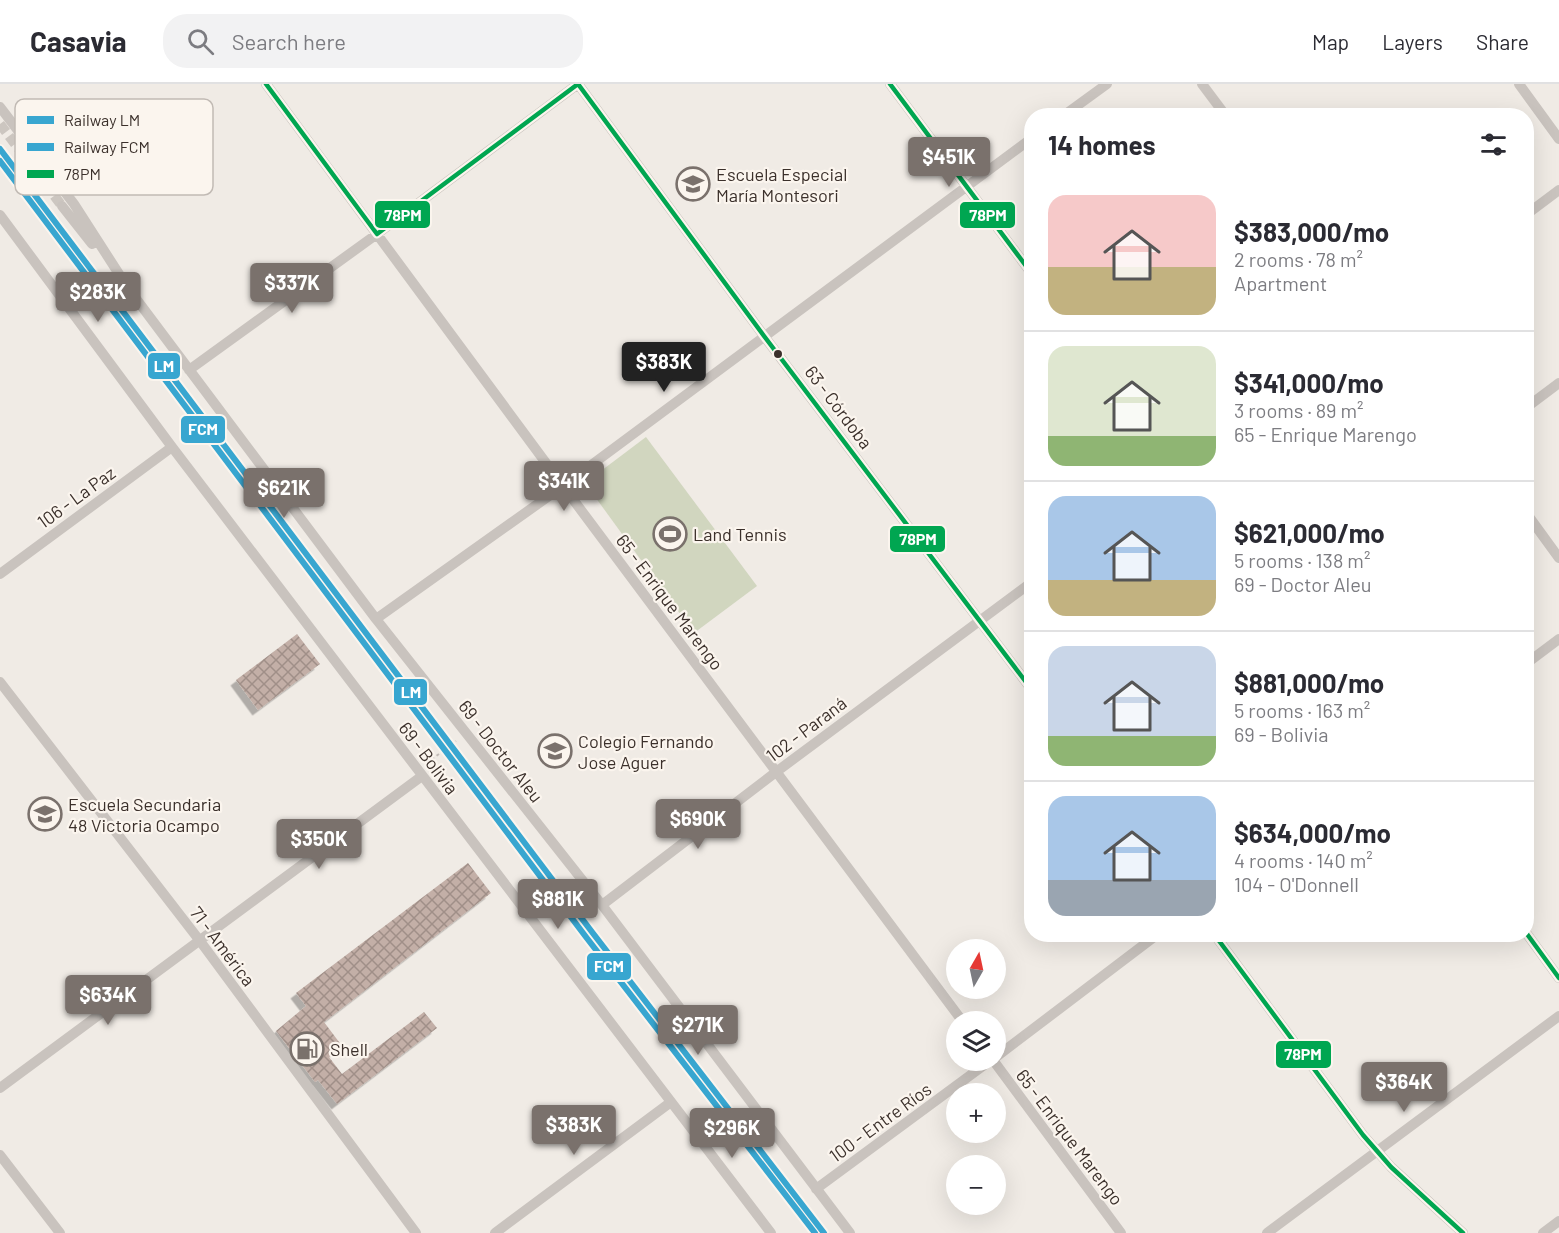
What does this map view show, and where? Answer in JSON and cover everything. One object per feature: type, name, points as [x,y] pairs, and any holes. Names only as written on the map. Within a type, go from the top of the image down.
[{"type":"street","name":"65 - Enrique Marengo","points":[[266,84],[955,1011]]},
{"type":"street","points":[[189,370],[578,84]]},
{"type":"street","name":"63 - Córdoba","points":[[578,84],[764,336],[1024,679]]},
{"type":"street","points":[[890,84],[1024,263]]},
{"type":"street","points":[[1074,108],[1107,84]]},
{"type":"street","points":[[1202,84],[1220,108]]},
{"type":"street","points":[[1519,84],[1559,139]]},
{"type":"street","name":"69 - Doctor Aleu","points":[[0,107],[15,127]]},
{"type":"street","points":[[376,619],[563,486],[1024,144]]},
{"type":"street","points":[[1534,209],[1559,190]]},
{"type":"street","name":"69 - Doctor Aleu","points":[[67,195],[128,288]]},
{"type":"street","name":"69 - Doctor Aleu","points":[[62,206],[128,288],[376,619],[602,905],[850,1233]]},
{"type":"street","name":"69 - Bolivia","points":[[0,215],[172,447],[771,1233]]},
{"type":"street","points":[[1534,402],[1559,383]]},
{"type":"street","name":"106 - La Paz","points":[[0,574],[172,447]]},
{"type":"street","points":[[1534,524],[1559,558]]},
{"type":"street","name":"102 - Paraná","points":[[602,905],[1024,588]]},
{"type":"street","points":[[1534,658],[1559,639]]},
{"type":"street","name":"71 - América","points":[[0,682],[200,941],[416,1233]]},
{"type":"street","points":[[0,1088],[200,941],[419,773]]},
{"type":"street","points":[[1006,1049],[1147,942]]},
{"type":"street","points":[[1220,942],[1363,1135],[1391,1167],[1463,1233]]},
{"type":"street","points":[[1533,942],[1559,978]]},
{"type":"street","points":[[1267,1233],[1559,1016]]},
{"type":"street","name":"100 - Entre Ríos","points":[[816,1189],[977,1071]]},
{"type":"street","name":"65 - Enrique Marengo","points":[[1000,1071],[1121,1233]]},
{"type":"street","points":[[495,1233],[671,1101]]},
{"type":"street","points":[[0,1155],[60,1233]]},
{"type":"street","points":[[1543,1233],[1559,1221]]},
{"type":"path","points":[[419,773],[466,734]]},
{"type":"green space","name":"Land Tennis","points":[[646,437],[757,586],[694,633],[585,483]]},
{"type":"building","points":[[297,634],[320,664],[258,710],[236,680]]},
{"type":"building","points":[[468,863],[491,893],[324,1022],[342,1046],[329,1057],[342,1074],[424,1012],[437,1028],[337,1104],[318,1080],[315,1082],[276,1031],[306,1006],[296,993]]},
{"type":"tunnel","points":[[0,124],[15,144]]},
{"type":"tunnel","points":[[54,195],[62,206]]},
{"type":"rail line","name":"LM","points":[[0,149],[15,169]]},
{"type":"rail line","name":"FCM","points":[[0,161],[15,181]]},
{"type":"rail line","name":"FCM","points":[[26,195],[586,937],[815,1233]]},
{"type":"rail line","name":"LM","points":[[35,195],[592,932],[824,1233]]},
{"type":"transit line","name":"78PM","points":[[266,84],[377,234],[578,84]]},
{"type":"transit line","name":"78PM","points":[[578,84],[764,336],[1024,679]]},
{"type":"transit line","name":"78PM","points":[[890,84],[1024,263]]},
{"type":"transit line","name":"78PM","points":[[1220,942],[1363,1135],[1391,1167],[1463,1233]]},
{"type":"transit line","name":"78PM","points":[[1533,942],[1559,978]]},
{"type":"place","name":"Escuela Especial María Montesori","points":[[693,184]]},
{"type":"place","name":"Land Tennis","points":[[670,534]]},
{"type":"place","name":"Colegio Fernando Jose Aguer","points":[[555,751]]},
{"type":"place","name":"Escuela Secundaria 48 Victoria Ocampo","points":[[45,814]]},
{"type":"place","name":"Shell","points":[[307,1049]]}]
